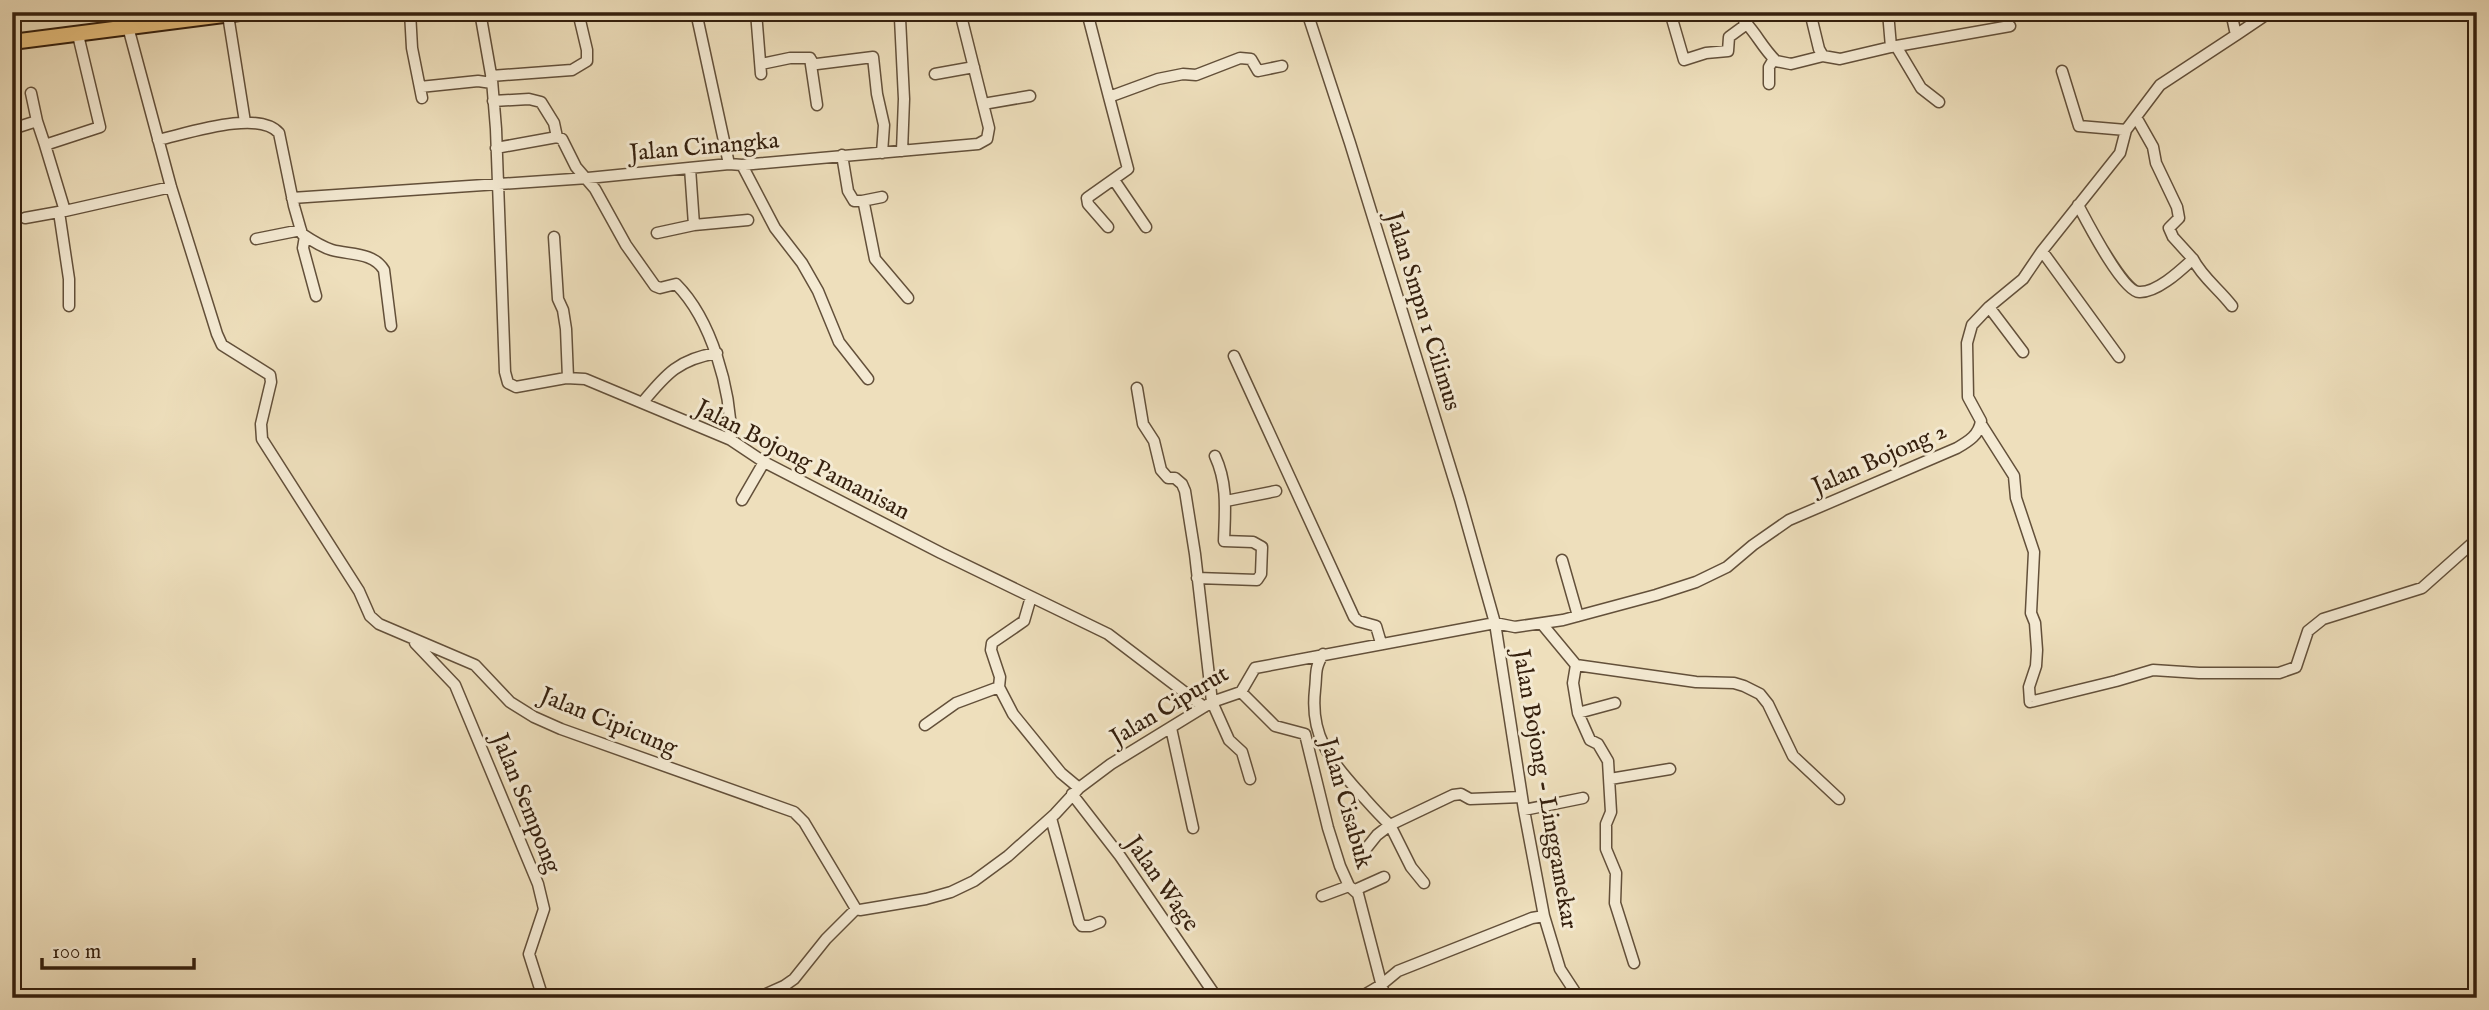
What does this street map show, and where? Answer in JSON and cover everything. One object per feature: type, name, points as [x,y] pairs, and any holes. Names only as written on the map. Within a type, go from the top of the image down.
[{"type":"highway","points":[[12,42],[247,12]]},
{"type":"street","points":[[25,218],[171,187],[124,12]]},
{"type":"street","points":[[410,12],[412,48],[422,98]]},
{"type":"street","name":"Jalan Bojong Pamanisan","points":[[480,12],[493,101],[506,379],[513,386],[568,378],[585,379],[731,440],[764,462],[1108,634],[1208,704]]},
{"type":"street","points":[[420,86],[572,70],[587,61],[579,12]]},
{"type":"street","points":[[696,12],[729,164]]},
{"type":"street","points":[[756,12],[761,69],[790,58],[810,58]]},
{"type":"street","name":"Jalan Cinangka","points":[[292,198],[588,178],[984,142],[989,136],[989,128],[961,12]]},
{"type":"street","points":[[1087,12],[1128,167],[1127,172],[1087,198],[1088,204],[1108,227]]},
{"type":"street","name":"Jalan Smpn 1 Cilimus","points":[[1307,12],[1452,473],[1495,623]]},
{"type":"street","points":[[1670,12],[1683,60],[1706,53],[1728,51],[1729,37],[1746,17],[1761,47],[1776,61],[1791,64],[1823,56],[1840,59],[1893,46],[2010,26]]},
{"type":"street","points":[[1810,12],[1823,56]]},
{"type":"street","points":[[1888,12],[1893,46],[1922,88],[1939,102]]},
{"type":"street","points":[[2231,12],[2236,35]]},
{"type":"street","name":"Jalan Bojong 2","points":[[1495,623],[1515,627],[1542,624],[1696,582],[1727,567],[1753,545],[1794,519],[1972,439],[1981,424],[1981,417],[1968,397],[1967,344],[1972,325],[1989,307],[2017,286],[2120,153],[2126,130],[2160,85],[2270,12]]},
{"type":"street","points":[[228,15],[245,122]]},
{"type":"street","points":[[900,18],[904,99],[902,151]]},
{"type":"street","points":[[45,145],[100,127],[78,35]]},
{"type":"street","points":[[810,58],[817,64],[873,57],[884,125],[882,153]]},
{"type":"street","points":[[810,58],[817,106]]},
{"type":"street","points":[[1109,97],[1158,79],[1200,74],[1240,58],[1251,59],[1258,71],[1282,66]]},
{"type":"street","points":[[1769,84],[1769,67],[1776,61]]},
{"type":"street","points":[[935,75],[974,67]]},
{"type":"street","points":[[2062,71],[2079,126],[2126,130]]},
{"type":"street","points":[[31,93],[62,211],[69,306]]},
{"type":"street","points":[[983,104],[1030,96]]},
{"type":"street","points":[[493,101],[529,99],[541,103],[554,123],[557,137]]},
{"type":"street","points":[[2136,117],[2153,147],[2155,163],[2177,207],[2179,218],[2169,228],[2173,237],[2193,259],[2200,273],[2217,287],[2232,306]]},
{"type":"street","points":[[12,129],[37,121]]},
{"type":"street","points":[[158,140],[245,122],[274,128],[279,133],[316,296]]},
{"type":"street","points":[[496,148],[557,137],[562,139],[576,167],[588,178],[626,245],[654,286],[660,288],[676,284],[686,296],[717,353],[731,440]]},
{"type":"street","points":[[842,155],[849,195],[854,201],[882,197]]},
{"type":"street","points":[[742,165],[775,228],[802,262],[818,291],[839,342],[868,379]]},
{"type":"street","points":[[690,168],[694,225]]},
{"type":"street","points":[[1114,180],[1146,228]]},
{"type":"street","name":"Jalan Cipicung","points":[[171,187],[222,345],[270,375],[271,382],[260,434],[274,461],[359,592],[370,616],[417,645],[475,665],[510,702],[543,721],[794,813],[803,822],[856,909]]},
{"type":"street","points":[[862,201],[875,259],[908,298]]},
{"type":"street","points":[[2078,205],[2131,290],[2139,293],[2172,278],[2193,259]]},
{"type":"street","points":[[657,233],[694,225],[748,220]]},
{"type":"street","points":[[256,239],[303,233],[327,248],[373,258],[384,270],[391,326]]},
{"type":"street","points":[[554,237],[558,299],[566,329],[568,378]]},
{"type":"street","points":[[2042,251],[2119,357]]},
{"type":"street","points":[[1989,307],[2023,352]]},
{"type":"street","points":[[643,402],[668,372],[700,355],[717,353]]},
{"type":"street","points":[[1234,356],[1354,617],[1358,621],[1376,626],[1381,643]]},
{"type":"street","points":[[1138,388],[1143,424],[1154,441],[1161,470],[1168,478],[1175,478],[1182,484],[1185,491],[1195,554],[1208,704],[1228,740],[1241,752],[1250,779]]},
{"type":"street","points":[[1981,424],[2014,476],[2016,498],[2034,552],[2031,613],[2035,623],[2037,649],[2036,666],[2029,687],[2030,702],[2153,670],[2279,673],[2296,667],[2308,631],[2323,619],[2422,588],[2477,539]]},
{"type":"street","points":[[1196,578],[1256,580],[1261,574],[1262,547],[1253,542],[1224,541],[1226,501],[1223,474],[1215,456]]},
{"type":"street","points":[[742,500],[764,462]]},
{"type":"street","points":[[1226,501],[1276,491]]},
{"type":"street","points":[[1562,560],[1578,616]]},
{"type":"street","name":"Jalan Wage","points":[[1031,597],[1024,621],[992,643],[991,650],[1000,677],[999,687],[1013,714],[1075,791],[1217,998]]},
{"type":"street","name":"Jalan Cipurut","points":[[856,909],[883,907],[951,892],[974,881],[1008,856],[1051,818],[1075,791],[1111,764],[1208,704],[1241,692],[1255,668],[1495,623]]},
{"type":"street","name":"Jalan Bojong - Linggamekar","points":[[1495,623],[1524,810],[1544,916],[1560,969],[1580,998]]},
{"type":"street","points":[[1542,624],[1576,666],[1696,681],[1734,682],[1760,694],[1768,704],[1793,756],[1839,799]]},
{"type":"street","name":"Jalan Sempong","points":[[417,645],[455,685],[538,884],[544,909],[528,954],[542,998]]},
{"type":"street","points":[[1323,654],[1316,667],[1313,705],[1321,738],[1334,764],[1390,825],[1411,867],[1424,883]]},
{"type":"street","points":[[1576,666],[1573,683],[1578,713],[1590,740],[1598,744],[1606,756],[1611,812],[1605,824],[1606,849],[1616,873],[1615,903],[1634,963]]},
{"type":"street","points":[[925,725],[956,703],[999,687]]},
{"type":"street","name":"Jalan Cisabuk","points":[[1241,692],[1275,726],[1305,734],[1328,828],[1352,888],[1385,998]]},
{"type":"street","points":[[1578,713],[1615,703]]},
{"type":"street","points":[[1171,728],[1193,828]]},
{"type":"street","points":[[1610,779],[1670,769]]},
{"type":"street","points":[[1361,855],[1374,838],[1390,825],[1452,795],[1461,794],[1470,799],[1522,797]]},
{"type":"street","points":[[1524,810],[1583,798]]},
{"type":"street","points":[[1051,818],[1079,922],[1082,926],[1100,922]]},
{"type":"street","points":[[1322,896],[1384,877]]},
{"type":"street","points":[[757,998],[794,979],[826,939],[856,909]]},
{"type":"street","points":[[1359,998],[1398,971],[1532,918],[1544,916]]}]
